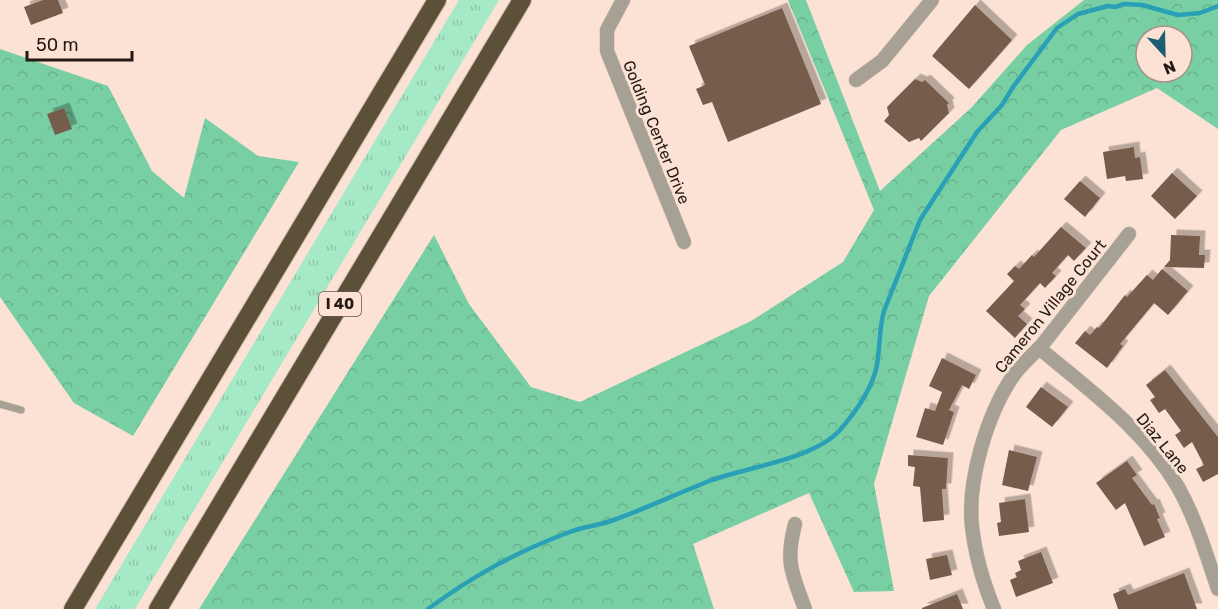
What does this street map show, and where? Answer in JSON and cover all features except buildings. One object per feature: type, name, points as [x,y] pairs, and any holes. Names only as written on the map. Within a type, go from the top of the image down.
[{"type":"highway","points":[[73,609],[437,0]]},
{"type":"highway","name":"I 40","points":[[158,609],[522,0]]},
{"type":"street","name":"Golding Center Drive","points":[[623,0],[607,30],[607,51],[684,242]]},
{"type":"street","points":[[856,80],[882,61],[932,0]]},
{"type":"street","name":"Cameron Village Court","points":[[994,609],[978,563],[972,524],[974,482],[984,437],[999,400],[1012,377],[1039,348],[1129,234]]},
{"type":"street","name":"Diaz Lane","points":[[1039,348],[1118,414],[1148,447],[1177,485],[1194,519],[1218,589]]},
{"type":"street","points":[[795,524],[789,547],[790,566],[805,609]]},
{"type":"lane","points":[[0,404],[21,410]]},
{"type":"green space","points":[[459,0],[499,0],[135,609],[95,609]]},
{"type":"green space","points":[[788,0],[806,0],[880,191],[971,108],[1027,45],[1084,0],[1218,0],[1218,129],[1157,88],[1061,130],[929,296],[874,484],[894,591],[854,592],[809,493],[693,544],[714,609],[199,609],[434,235],[469,304],[531,387],[580,402],[751,321],[843,262],[874,210]]},
{"type":"green space","points":[[0,49],[108,86],[152,171],[184,198],[205,118],[258,156],[299,162],[133,436],[74,403],[0,297]]},
{"type":"waterway","points":[[428,609],[494,566],[548,541],[572,531],[624,516],[712,480],[797,455],[828,441],[851,417],[862,401],[875,374],[884,311],[920,220],[977,132],[1002,105],[1057,28],[1078,14],[1108,6],[1142,5],[1178,15],[1200,13],[1218,6]]}]
